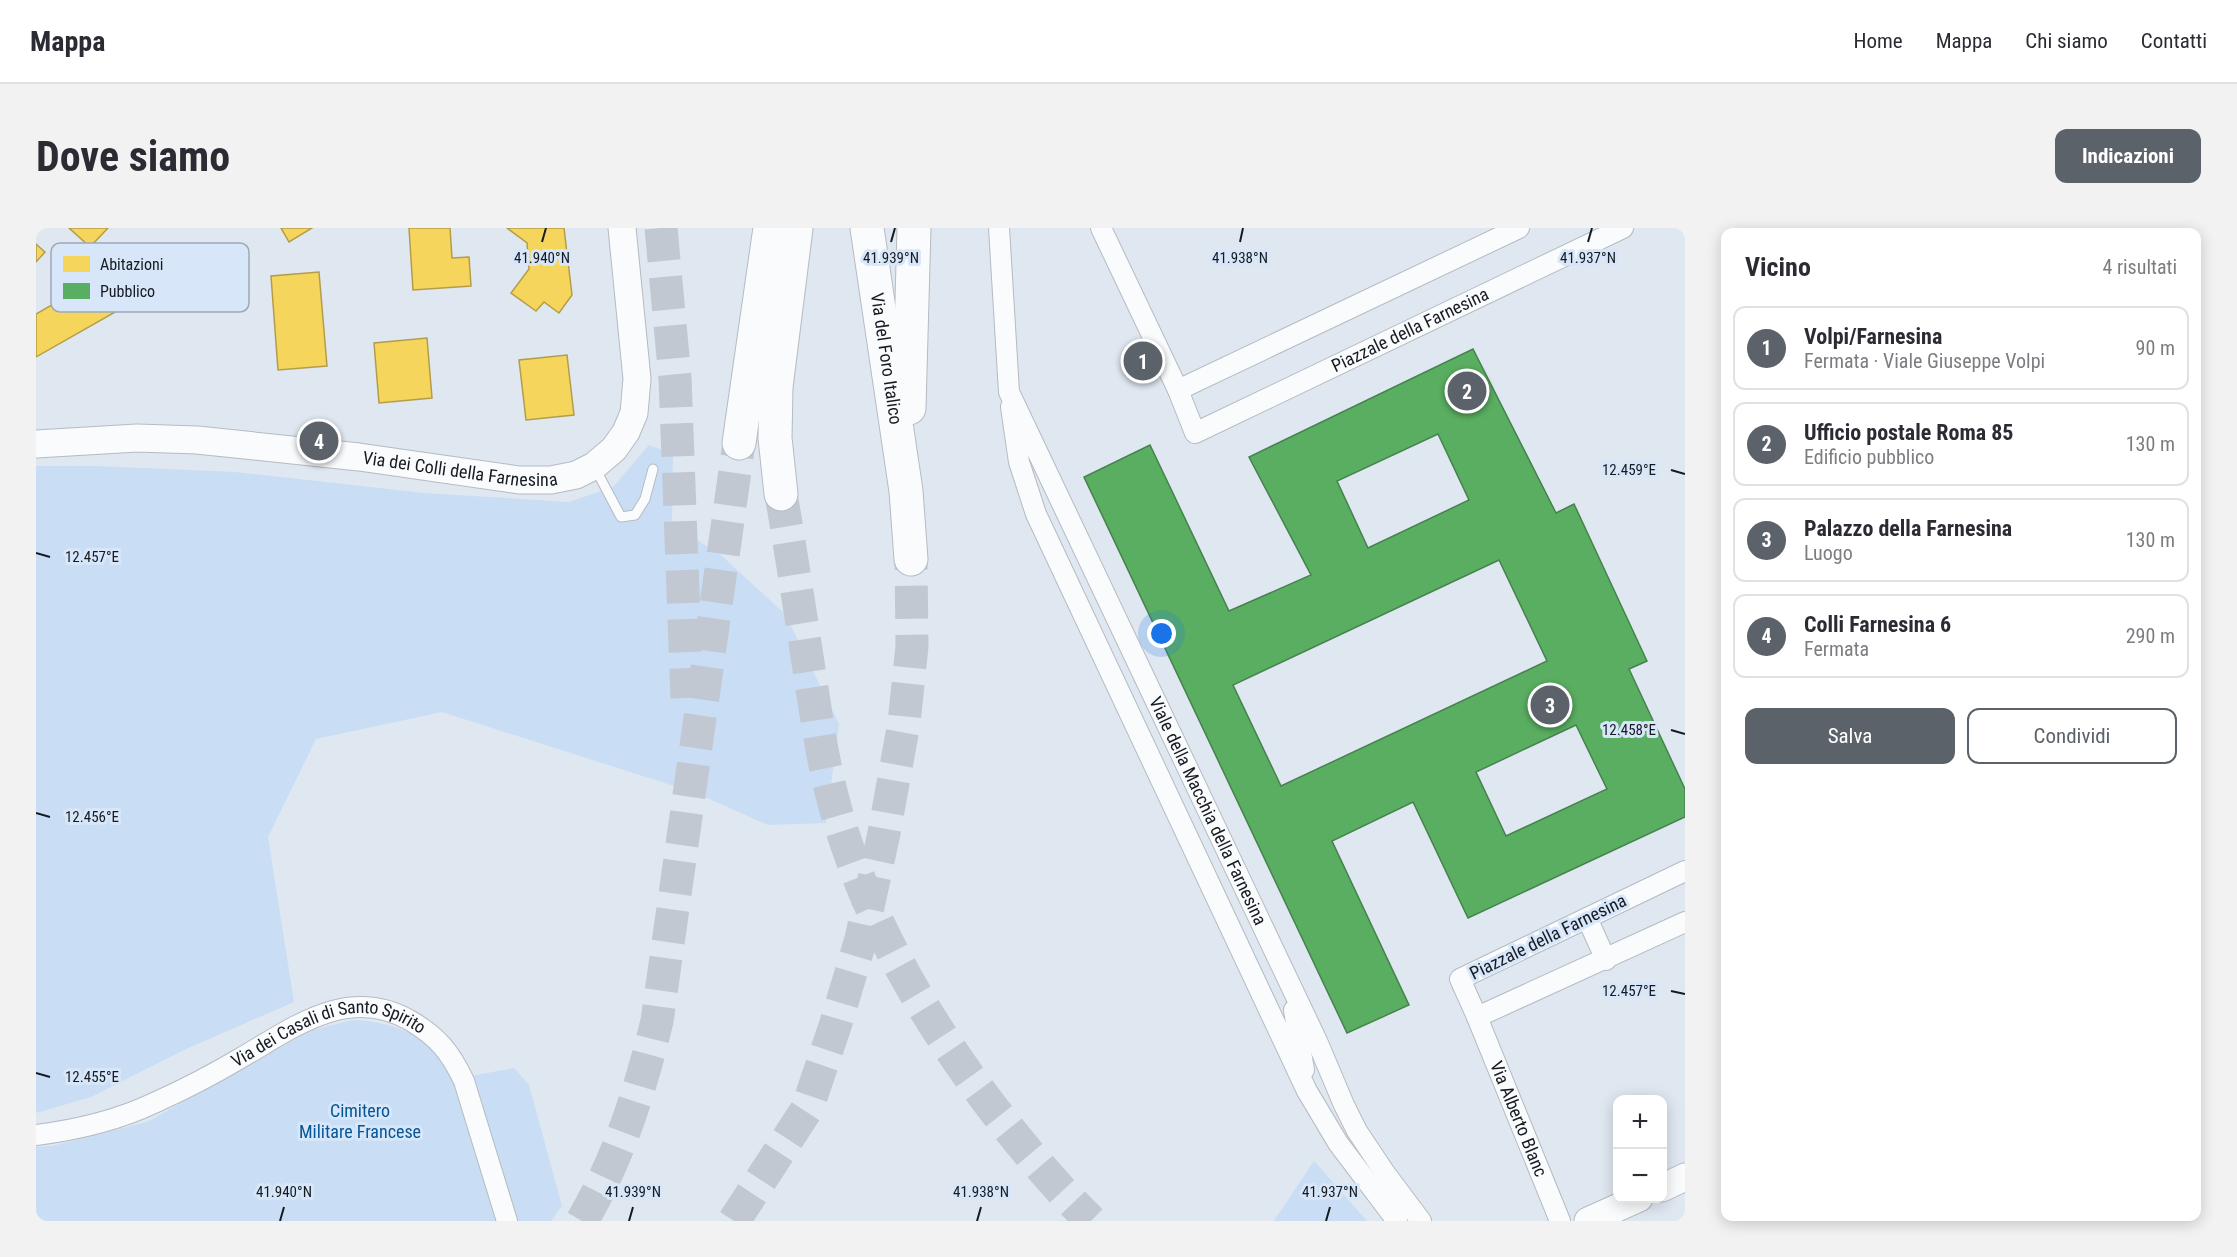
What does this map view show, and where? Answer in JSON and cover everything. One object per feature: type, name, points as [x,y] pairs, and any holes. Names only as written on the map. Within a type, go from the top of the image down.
[{"type":"highway","points":[[739,443],[770,228]]},
{"type":"highway","points":[[781,494],[775,438],[776,387],[796,228]]},
{"type":"highway","name":"Via del Foro Italico","points":[[867,228],[906,490]]},
{"type":"highway","points":[[911,559],[906,490],[914,228]]},
{"type":"street","name":"Via dei Colli della Farnesina","points":[[36,444],[137,438],[208,441],[541,481],[570,477],[594,466],[614,448],[626,432],[634,413],[637,379],[622,228]]},
{"type":"street","name":"Viale della Macchia della Farnesina","points":[[999,228],[1009,392],[1016,451],[1036,514],[1307,1091],[1338,1143],[1397,1221]]},
{"type":"street","points":[[1101,228],[1178,390],[1519,228]]},
{"type":"street","name":"Piazzale della Farnesina","points":[[1178,390],[1195,433],[1623,228]]},
{"type":"street","name":"Viale della Macchia della Farnesina","points":[[1009,392],[1357,1131],[1421,1221]]},
{"type":"street","name":"Piazzale della Farnesina","points":[[1477,1017],[1460,979],[1685,871]]},
{"type":"street","points":[[1587,918],[1606,960]]},
{"type":"street","points":[[1477,1017],[1685,922]]},
{"type":"street","points":[[1291,989],[1307,1091]]},
{"type":"street","name":"Via dei Casali di Santo Spirito","points":[[36,1135],[130,1114],[320,1015],[343,1008],[362,1007],[381,1010],[407,1019],[423,1028],[438,1040],[455,1061],[464,1081],[507,1221]]},
{"type":"street","name":"Via Alberto Blanc","points":[[1477,1017],[1560,1221]]},
{"type":"street","points":[[1667,1186],[1685,1177]]},
{"type":"street","points":[[1588,1221],[1628,1203]]},
{"type":"lane","points":[[594,466],[621,517],[635,515],[645,499],[653,469]]},
{"type":"green space","points":[[649,445],[673,454],[672,524],[722,556],[785,614],[839,724],[826,823],[768,825],[696,793],[442,712],[316,739],[268,837],[294,1002],[184,1050],[91,1097],[36,1113],[36,466],[97,466],[235,472],[424,493],[569,502],[613,487]]},
{"type":"green space","name":"Cimitero Militare Francese","points":[[353,1020],[376,1022],[417,1037],[436,1051],[455,1079],[514,1068],[529,1085],[562,1206],[551,1221],[36,1221],[36,1147],[52,1146],[147,1122],[312,1030]]},
{"type":"green space","points":[[1314,1161],[1367,1221],[1274,1221]]},
{"type":"building: Abitazioni","points":[[69,228],[108,228],[94,243],[86,243]]},
{"type":"building: Abitazioni","points":[[281,228],[312,228],[289,242]]},
{"type":"building: Abitazioni","points":[[409,228],[450,228],[452,258],[469,257],[471,286],[413,290]]},
{"type":"building: Abitazioni","points":[[507,228],[564,228],[572,295],[559,313],[544,302],[536,311],[511,293],[529,269],[527,243]]},
{"type":"building: Abitazioni","points":[[36,244],[45,252],[36,262]]},
{"type":"building: Abitazioni","points":[[319,272],[327,366],[278,370],[271,276]]},
{"type":"building: Abitazioni","points":[[51,305],[51,312],[115,312],[36,357],[36,314]]},
{"type":"building: Abitazioni","points":[[427,338],[432,398],[379,403],[374,343]]},
{"type":"building: Abitazioni","points":[[567,355],[574,415],[526,420],[519,360]]},
{"type":"building: Pubblico","points":[[1473,349],[1556,513],[1574,504],[1647,661],[1629,669],[1685,789],[1685,817],[1468,918],[1413,802],[1332,841],[1409,1005],[1347,1033],[1084,477],[1150,445],[1229,611],[1311,575],[1249,457]],"holes":[[[1438,434],[1469,500],[1368,548],[1337,481]],[[1499,560],[1547,661],[1281,786],[1233,685]],[[1576,725],[1607,789],[1506,836],[1476,772]]]},
{"type":"tunnel","points":[[661,228],[675,378],[687,698]]},
{"type":"tunnel","points":[[582,1221],[618,1148],[643,1073],[657,1021],[739,443]]},
{"type":"tunnel","points":[[781,494],[826,770],[847,846],[863,887],[901,967],[946,1043],[1020,1143],[1091,1221]]},
{"type":"tunnel","points":[[734,1221],[807,1109],[861,939],[884,833],[904,723],[912,646],[911,559]]},
{"type":"place","name":"Volpi/Farnesina","points":[[1143,361]]},
{"type":"place","name":"Ufficio postale Roma 85","points":[[1467,391]]},
{"type":"place","name":"Colli Farnesina 6","points":[[319,441]]},
{"type":"place","name":"Palazzo della Farnesina","points":[[1550,705]]}]
